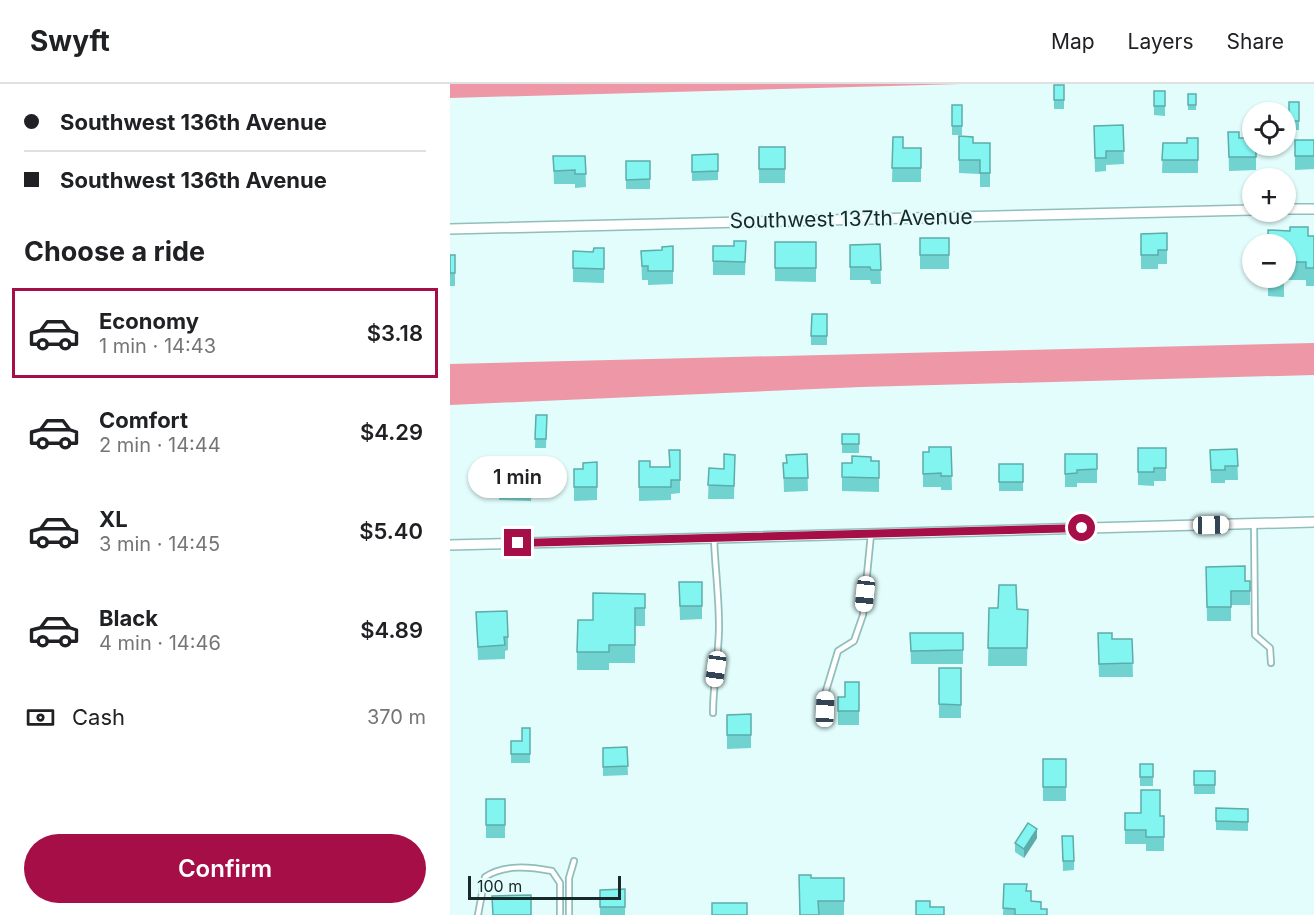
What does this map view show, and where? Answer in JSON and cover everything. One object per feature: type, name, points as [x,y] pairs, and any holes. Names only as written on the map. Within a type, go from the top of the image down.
[{"type":"street","points":[[1296,209],[1314,209]]},
{"type":"street","name":"Southwest 137th Avenue","points":[[450,229],[1242,210]]},
{"type":"street","points":[[450,545],[1314,522]]},
{"type":"lane","points":[[1254,524],[1255,635],[1270,648],[1271,663]]},
{"type":"lane","points":[[825,709],[825,694],[838,651],[854,641],[863,615],[871,534]]},
{"type":"lane","points":[[713,713],[713,687],[719,651],[714,538]]},
{"type":"lane","points":[[569,915],[568,889],[574,861]]},
{"type":"lane","points":[[478,915],[485,877],[496,870],[534,868],[552,872],[560,883],[560,915]]},
{"type":"shaded area","points":[[450,84],[961,84],[450,98]]},
{"type":"shaded area","points":[[1314,343],[1314,375],[861,387],[450,405],[450,364]]},
{"type":"building","points":[[1054,85],[1064,85],[1064,100],[1054,100]]},
{"type":"building","points":[[1154,91],[1165,91],[1165,106],[1154,106]]},
{"type":"building","points":[[1188,94],[1196,94],[1196,105],[1188,105]]},
{"type":"building","points":[[1296,102],[1299,102],[1299,121],[1296,121]]},
{"type":"building","points":[[952,105],[962,105],[962,126],[952,126]]},
{"type":"building","points":[[1123,125],[1124,151],[1106,151],[1106,158],[1095,158],[1094,126]]},
{"type":"building","points":[[1228,132],[1239,132],[1239,138],[1242,138],[1242,156],[1256,156],[1256,157],[1229,157]]},
{"type":"building","points":[[959,136],[973,137],[973,143],[990,143],[990,173],[980,173],[980,160],[959,160]]},
{"type":"building","points":[[893,137],[903,137],[903,148],[921,148],[921,168],[892,168]]},
{"type":"building","points":[[1187,138],[1198,138],[1198,160],[1162,160],[1163,143],[1187,143]]},
{"type":"building","points":[[1296,140],[1314,140],[1314,156],[1296,156]]},
{"type":"building","points":[[759,147],[785,147],[785,169],[759,169]]},
{"type":"building","points":[[718,154],[718,171],[692,172],[692,155]]},
{"type":"building","points":[[553,156],[585,156],[586,174],[575,174],[575,170],[554,171]]},
{"type":"building","points":[[626,161],[650,161],[650,179],[626,180]]},
{"type":"building","points":[[1290,227],[1308,227],[1308,236],[1314,236],[1314,268],[1306,268],[1306,262],[1296,262],[1296,234],[1268,234],[1268,230],[1290,231]]},
{"type":"building","points":[[1167,233],[1167,250],[1158,250],[1158,255],[1141,255],[1141,234]]},
{"type":"building","points":[[920,238],[949,238],[949,255],[920,255]]},
{"type":"building","points":[[734,241],[746,241],[745,262],[713,261],[713,246],[734,246]]},
{"type":"building","points":[[775,242],[816,242],[816,268],[775,268]]},
{"type":"building","points":[[880,244],[881,270],[871,270],[870,267],[850,267],[850,245]]},
{"type":"building","points":[[673,246],[673,271],[648,271],[648,266],[642,266],[641,251],[662,250],[662,247]]},
{"type":"building","points":[[594,248],[604,248],[604,269],[573,268],[573,251],[593,252]]},
{"type":"building","points":[[450,255],[455,255],[455,273],[450,273]]},
{"type":"building","points":[[812,314],[827,314],[827,336],[811,336]]},
{"type":"building","points":[[536,415],[547,415],[546,439],[535,439]]},
{"type":"building","points":[[842,434],[859,434],[859,444],[842,444]]},
{"type":"building","points":[[929,447],[951,447],[952,476],[941,476],[941,473],[923,474],[923,452],[929,452]]},
{"type":"building","points":[[1138,448],[1166,448],[1166,468],[1154,468],[1154,472],[1138,472]]},
{"type":"building","points":[[1237,449],[1238,466],[1225,466],[1225,470],[1211,470],[1210,450]]},
{"type":"building","points":[[669,450],[680,450],[680,480],[671,480],[671,487],[639,487],[639,461],[650,461],[650,467],[670,467]]},
{"type":"building","points":[[724,454],[735,455],[734,486],[708,485],[709,468],[724,469]]},
{"type":"building","points":[[807,454],[808,478],[784,478],[783,463],[787,463],[786,455]]},
{"type":"building","points":[[1065,454],[1097,454],[1097,469],[1077,470],[1077,473],[1065,474]]},
{"type":"building","points":[[852,456],[871,457],[871,461],[879,461],[879,478],[842,477],[842,463],[852,463]]},
{"type":"building","points":[[597,462],[597,487],[574,487],[574,469],[583,469],[583,463]]},
{"type":"building","points":[[499,463],[532,464],[531,487],[499,486]]},
{"type":"building","points":[[999,464],[1023,464],[1023,482],[999,482]]},
{"type":"building","points":[[1245,566],[1245,581],[1250,581],[1250,591],[1231,591],[1231,607],[1207,607],[1206,567]]},
{"type":"building","points":[[679,582],[702,582],[702,606],[680,606]]},
{"type":"building","points":[[999,585],[1016,585],[1017,609],[1028,610],[1027,648],[988,648],[989,608],[998,608]]},
{"type":"building","points":[[593,593],[645,594],[645,608],[635,608],[635,645],[609,645],[609,652],[577,652],[578,620],[593,620]]},
{"type":"building","points":[[507,611],[508,637],[504,637],[505,645],[478,647],[476,612]]},
{"type":"building","points":[[910,633],[963,633],[963,650],[911,651]]},
{"type":"building","points":[[1098,633],[1112,633],[1112,639],[1132,639],[1133,663],[1099,664]]},
{"type":"building","points":[[939,668],[961,668],[961,705],[939,704]]},
{"type":"building","points":[[845,682],[859,682],[859,711],[838,711],[838,697],[845,697]]},
{"type":"building","points":[[751,714],[751,735],[727,735],[727,715]]},
{"type":"building","points":[[522,728],[530,728],[530,754],[511,754],[511,741],[522,741]]},
{"type":"building","points":[[627,747],[628,766],[603,767],[603,748]]},
{"type":"building","points":[[1043,759],[1066,759],[1066,787],[1043,787]]},
{"type":"building","points":[[1140,764],[1153,764],[1153,777],[1140,777]]},
{"type":"building","points":[[1194,771],[1215,771],[1215,785],[1194,785]]},
{"type":"building","points":[[1141,790],[1160,790],[1160,816],[1164,816],[1164,837],[1146,837],[1146,830],[1125,830],[1125,813],[1141,813]]},
{"type":"building","points":[[486,799],[505,799],[505,825],[486,825]]},
{"type":"building","points":[[1216,808],[1248,809],[1248,822],[1216,821]]},
{"type":"building","points":[[1028,823],[1037,829],[1024,849],[1015,843]]},
{"type":"building","points":[[1062,836],[1073,836],[1074,861],[1063,861]]},
{"type":"building","points":[[799,875],[811,875],[811,878],[844,878],[844,901],[818,901],[819,915],[800,915]]},
{"type":"building","points":[[1004,884],[1027,884],[1026,891],[1031,891],[1031,901],[1041,902],[1041,909],[1047,909],[1047,915],[1015,915],[1015,909],[1003,908]]},
{"type":"building","points":[[625,889],[625,907],[600,907],[600,890]]},
{"type":"building","points":[[531,895],[531,915],[493,915],[492,896]]},
{"type":"building","points":[[916,901],[930,901],[930,907],[944,907],[944,915],[916,915]]},
{"type":"building","points":[[712,903],[747,903],[747,915],[712,915]]},
{"type":"route","points":[[518,543],[1082,528]]}]
